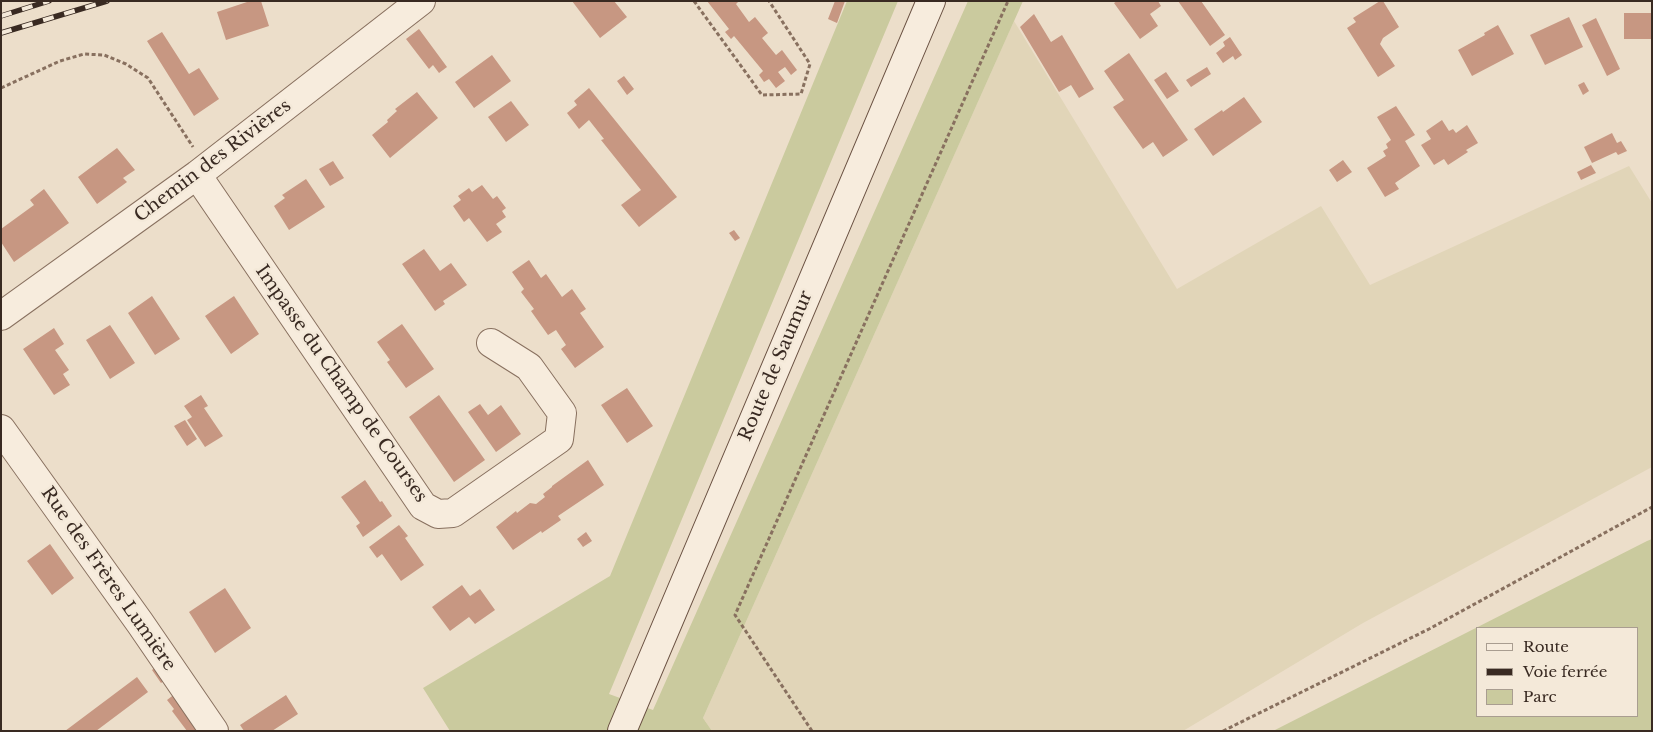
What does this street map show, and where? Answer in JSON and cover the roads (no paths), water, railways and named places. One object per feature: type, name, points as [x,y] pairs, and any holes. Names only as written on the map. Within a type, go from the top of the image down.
[{"type":"street","name":"Chemin des Rivières","points":[[1,316],[197,175],[421,1]]},
{"type":"street","name":"Route de Saumur","points":[[622,731],[930,1]]},
{"type":"street","name":"Impasse du Champ de Courses","points":[[197,175],[423,506],[438,514],[453,513],[559,439],[562,413],[528,367],[491,343]]},
{"type":"street","name":"Rue des Frères Lumière","points":[[1,428],[140,623],[214,731]]},
{"type":"railway","points":[[1,16],[49,1]]},
{"type":"railway","points":[[1,33],[107,1]]}]
